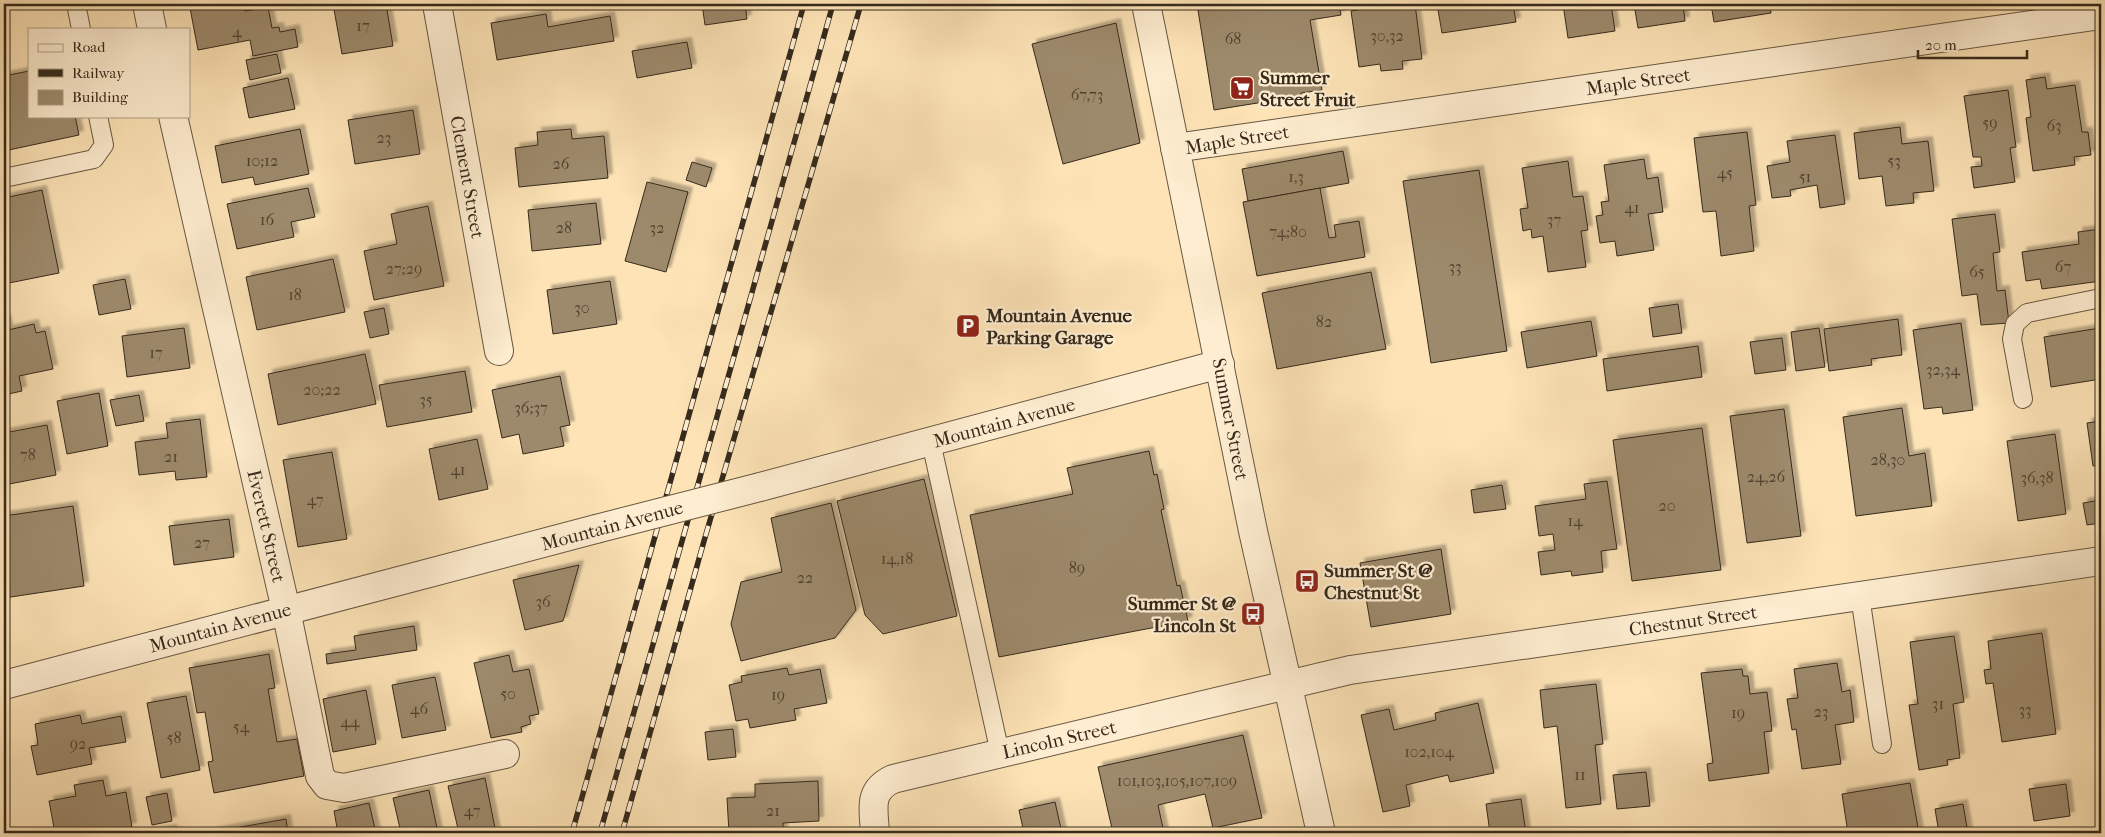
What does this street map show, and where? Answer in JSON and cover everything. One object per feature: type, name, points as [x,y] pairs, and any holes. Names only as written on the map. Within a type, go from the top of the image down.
[{"type":"street","points":[[147,4],[152,28]]},
{"type":"street","name":"Clement Street","points":[[437,4],[499,351]]},
{"type":"street","name":"Summer Street","points":[[1146,4],[1253,531],[1320,833]]},
{"type":"street","name":"Maple Street","points":[[1175,148],[2101,16]]},
{"type":"street","name":"Everett Street","points":[[173,118],[286,610],[320,776],[327,785],[344,788],[505,754]]},
{"type":"street","name":"Mountain Avenue","points":[[4,685],[931,442],[1220,364]]},
{"type":"street","name":"Chestnut Street","points":[[1287,685],[1350,670],[2101,560]]},
{"type":"street","name":"Lincoln Street","points":[[875,833],[874,800],[877,791],[885,783],[893,779],[1287,685]]},
{"type":"lane","points":[[76,4],[81,28]]},
{"type":"lane","points":[[4,178],[94,159],[104,145],[98,118]]},
{"type":"lane","points":[[2023,398],[2012,339],[2015,324],[2027,313],[2101,298]]},
{"type":"lane","points":[[931,442],[1000,753]]},
{"type":"lane","points":[[1860,596],[1882,744]]},
{"type":"building","points":[[213,4],[244,4],[245,11],[268,7],[272,28],[279,27],[280,32],[295,29],[298,47],[253,56],[250,40],[198,50],[190,8]]},
{"type":"building","points":[[333,4],[386,4],[393,46],[342,54]]},
{"type":"building","points":[[702,4],[745,4],[747,19],[705,25]]},
{"type":"building","points":[[1197,4],[1339,4],[1341,15],[1310,20],[1322,90],[1301,93],[1301,96],[1214,110]]},
{"type":"building","points":[[1358,4],[1415,4],[1422,59],[1402,61],[1403,69],[1381,71],[1380,64],[1359,67],[1351,11],[1358,10]]},
{"type":"building","points":[[1437,4],[1513,4],[1516,22],[1442,33]]},
{"type":"building","points":[[1563,4],[1611,4],[1615,31],[1568,38]]},
{"type":"building","points":[[1634,4],[1683,4],[1685,21],[1638,28]]},
{"type":"building","points":[[1711,4],[1770,4],[1771,13],[1714,22]]},
{"type":"building","points":[[546,14],[548,27],[610,16],[614,41],[497,60],[491,23]]},
{"type":"building","points":[[1116,23],[1140,143],[1063,164],[1032,44]]},
{"type":"building","points":[[687,42],[692,68],[637,78],[632,51]]},
{"type":"building","points":[[277,54],[281,73],[250,80],[246,60]]},
{"type":"building","points":[[28,71],[28,118],[75,118],[79,135],[4,151],[4,76]]},
{"type":"building","points":[[2045,77],[2047,89],[2075,85],[2082,132],[2088,132],[2091,155],[2074,157],[2075,165],[2033,171],[2026,118],[2031,117],[2026,80]]},
{"type":"building","points":[[288,78],[295,109],[249,118],[243,88]]},
{"type":"building","points":[[2008,90],[2016,147],[2010,148],[2015,182],[1974,188],[1971,167],[1982,166],[1981,157],[1973,157],[1964,96]]},
{"type":"building","points":[[413,110],[420,154],[355,164],[348,120]]},
{"type":"building","points":[[1900,127],[1902,144],[1928,141],[1934,191],[1913,193],[1914,203],[1886,206],[1882,176],[1859,179],[1854,133]]},
{"type":"building","points":[[300,129],[309,174],[255,185],[253,177],[222,183],[215,146]]},
{"type":"building","points":[[571,129],[572,139],[604,136],[608,178],[519,187],[515,148],[538,145],[537,132]]},
{"type":"building","points":[[1747,132],[1756,205],[1749,206],[1754,251],[1721,256],[1716,211],[1703,212],[1694,138]]},
{"type":"building","points":[[1835,135],[1845,204],[1820,208],[1817,185],[1790,190],[1791,196],[1772,198],[1767,166],[1790,162],[1787,141]]},
{"type":"building","points":[[1343,151],[1349,183],[1248,201],[1242,169]]},
{"type":"building","points":[[1644,159],[1647,179],[1658,177],[1663,212],[1648,214],[1654,250],[1617,256],[1615,241],[1600,243],[1596,216],[1603,215],[1601,202],[1609,201],[1604,165]]},
{"type":"building","points":[[1568,161],[1573,197],[1583,196],[1588,230],[1581,231],[1586,267],[1548,272],[1543,236],[1532,238],[1531,229],[1523,231],[1520,209],[1528,208],[1522,168]]},
{"type":"building","points":[[692,162],[712,168],[706,187],[686,180]]},
{"type":"building","points":[[1479,170],[1507,351],[1431,363],[1403,181]]},
{"type":"building","points":[[647,182],[688,192],[666,272],[625,261]]},
{"type":"building","points":[[308,188],[315,217],[291,222],[294,237],[237,249],[227,204]]},
{"type":"building","points":[[1320,188],[1329,238],[1336,237],[1334,225],[1359,221],[1365,257],[1257,276],[1243,202]]},
{"type":"building","points":[[42,190],[59,273],[4,284],[4,198]]},
{"type":"building","points":[[596,203],[601,244],[532,251],[528,210]]},
{"type":"building","points":[[428,206],[444,286],[374,300],[364,251],[397,244],[391,214]]},
{"type":"building","points":[[1995,214],[2000,252],[1993,253],[1997,291],[2005,290],[2009,323],[1981,325],[1977,294],[1962,296],[1952,219]]},
{"type":"building","points":[[2101,229],[2101,281],[2042,289],[2040,279],[2026,281],[2022,252],[2079,244],[2078,232]]},
{"type":"building","points":[[333,259],[345,312],[257,330],[246,277]]},
{"type":"building","points":[[1371,272],[1386,349],[1277,369],[1262,293]]},
{"type":"building","points":[[125,279],[131,309],[99,315],[93,285]]},
{"type":"building","points":[[610,281],[617,324],[553,334],[547,290]]},
{"type":"building","points":[[1678,304],[1682,333],[1653,337],[1649,308]]},
{"type":"building","points":[[384,308],[389,334],[370,338],[364,312]]},
{"type":"building","points":[[2099,318],[2101,318],[2101,379],[2051,387],[2044,337],[2100,328]]},
{"type":"building","points":[[6,319],[8,330],[34,324],[36,333],[45,331],[53,369],[19,376],[22,391],[4,395],[4,320]]},
{"type":"building","points":[[1898,319],[1902,355],[1871,359],[1872,365],[1829,371],[1824,329]]},
{"type":"building","points":[[1591,321],[1597,356],[1527,368],[1521,332]]},
{"type":"building","points":[[1961,323],[1973,410],[1943,414],[1942,407],[1924,409],[1913,330]]},
{"type":"building","points":[[184,328],[190,368],[127,377],[122,336]]},
{"type":"building","points":[[1819,328],[1825,367],[1796,371],[1791,332]]},
{"type":"building","points":[[1782,338],[1786,370],[1755,374],[1750,342]]},
{"type":"building","points":[[1698,346],[1702,377],[1607,391],[1603,359]]},
{"type":"building","points":[[365,354],[376,404],[278,425],[268,374]]},
{"type":"building","points":[[465,371],[472,412],[387,427],[379,385]]},
{"type":"building","points":[[560,376],[570,425],[560,427],[564,446],[523,454],[519,434],[502,438],[492,390]]},
{"type":"building","points":[[99,393],[108,446],[67,454],[57,401]]},
{"type":"building","points":[[139,395],[144,421],[116,426],[110,400]]},
{"type":"building","points":[[1902,408],[1909,456],[1925,453],[1932,506],[1856,516],[1843,417]]},
{"type":"building","points":[[1784,409],[1801,536],[1747,543],[1730,416]]},
{"type":"building","points":[[200,419],[207,477],[176,480],[175,471],[139,475],[135,442],[168,438],[166,423]]},
{"type":"building","points":[[2101,421],[2101,465],[2093,466],[2087,423]]},
{"type":"building","points":[[47,425],[56,475],[4,485],[4,433]]},
{"type":"building","points":[[1702,428],[1721,570],[1632,581],[1613,440]]},
{"type":"building","points":[[2055,434],[2066,514],[2018,521],[2007,441]]},
{"type":"building","points":[[477,439],[488,489],[439,500],[429,449]]},
{"type":"building","points":[[1149,451],[1154,475],[1157,474],[1164,509],[1161,510],[1177,586],[1180,585],[1188,621],[999,657],[970,515],[1073,494],[1067,468]]},
{"type":"building","points":[[332,452],[347,539],[298,547],[283,460]]},
{"type":"building","points":[[924,479],[957,616],[883,634],[865,615],[837,501]]},
{"type":"building","points":[[1607,481],[1617,549],[1601,551],[1603,572],[1572,576],[1571,571],[1541,575],[1538,552],[1555,550],[1553,534],[1539,536],[1535,506],[1586,499],[1584,484]]},
{"type":"building","points":[[1502,485],[1506,509],[1474,513],[1471,490]]},
{"type":"building","points":[[2101,500],[2101,523],[2087,525],[2083,503]]},
{"type":"building","points":[[831,503],[856,610],[835,638],[741,661],[731,624],[741,582],[782,572],[771,518]]},
{"type":"building","points":[[73,506],[84,586],[4,598],[4,516]]},
{"type":"building","points":[[229,519],[234,557],[174,565],[169,526]]},
{"type":"building","points":[[1441,549],[1451,614],[1371,627],[1360,563]]},
{"type":"building","points":[[579,565],[563,621],[525,630],[513,580]]},
{"type":"building","points":[[414,626],[417,650],[327,664],[326,654],[356,650],[354,636]]},
{"type":"building","points":[[2042,633],[2056,734],[2002,742],[1993,683],[1986,684],[1984,670],[1991,669],[1988,641]]},
{"type":"building","points":[[1954,636],[1964,702],[1953,704],[1960,758],[1947,760],[1948,765],[1919,770],[1909,705],[1918,704],[1910,642]]},
{"type":"building","points":[[269,654],[275,688],[268,689],[277,742],[297,739],[304,776],[214,793],[208,762],[213,761],[205,712],[197,713],[189,668]]},
{"type":"building","points":[[509,655],[513,672],[529,669],[539,714],[529,716],[531,724],[521,727],[522,732],[491,738],[474,663]]},
{"type":"building","points":[[1837,663],[1842,692],[1850,690],[1854,722],[1835,725],[1841,764],[1802,769],[1796,729],[1792,730],[1787,699],[1798,698],[1794,669]]},
{"type":"building","points":[[787,668],[789,675],[820,669],[827,703],[794,709],[796,720],[750,728],[748,719],[736,721],[729,685],[742,682],[741,676]]},
{"type":"building","points":[[1742,669],[1743,676],[1748,676],[1750,694],[1767,692],[1772,731],[1764,732],[1769,773],[1709,781],[1707,764],[1713,763],[1701,673]]},
{"type":"building","points":[[435,677],[446,730],[402,738],[392,685]]},
{"type":"building","points":[[1596,684],[1603,744],[1595,745],[1601,804],[1566,808],[1557,726],[1544,728],[1540,690]]},
{"type":"building","points":[[366,690],[376,744],[333,752],[323,699]]},
{"type":"building","points":[[186,696],[200,770],[161,778],[147,703]]},
{"type":"building","points":[[1478,703],[1494,773],[1450,782],[1448,775],[1406,785],[1410,806],[1383,812],[1361,715],[1389,709],[1394,730],[1436,720],[1435,713]]},
{"type":"building","points":[[80,715],[82,724],[121,716],[126,742],[89,748],[92,764],[37,775],[31,746],[38,745],[35,724]]},
{"type":"building","points":[[733,729],[736,757],[708,760],[705,732]]},
{"type":"building","points":[[1243,735],[1262,818],[1213,828],[1205,794],[1158,805],[1164,833],[1113,833],[1098,767]]},
{"type":"building","points":[[1646,772],[1650,806],[1617,809],[1613,775]]},
{"type":"building","points":[[485,778],[496,833],[459,833],[448,786]]},
{"type":"building","points":[[103,780],[106,796],[126,792],[132,827],[100,833],[55,833],[49,801],[76,796],[74,785]]},
{"type":"building","points":[[818,781],[819,821],[783,823],[783,833],[729,833],[727,798],[755,797],[755,784]]},
{"type":"building","points":[[1910,783],[1919,833],[1848,833],[1842,794]]},
{"type":"building","points":[[2066,784],[2070,816],[2034,821],[2029,789]]},
{"type":"building","points":[[429,790],[438,833],[401,833],[393,798]]},
{"type":"building","points":[[167,793],[172,821],[152,825],[146,797]]},
{"type":"building","points":[[1521,799],[1526,833],[1490,833],[1486,804]]},
{"type":"building","points":[[1055,802],[1062,833],[1024,833],[1019,810]]},
{"type":"building","points":[[369,803],[376,833],[338,833],[334,811]]},
{"type":"building","points":[[1963,804],[1968,833],[1939,833],[1935,809]]},
{"type":"building","points":[[286,819],[288,833],[212,833],[212,832]]},
{"type":"building","points":[[172,829],[173,832],[177,831],[178,833],[146,833]]},
{"type":"railway","points":[[572,833],[804,4]]},
{"type":"railway","points":[[600,833],[833,4]]},
{"type":"railway","points":[[622,833],[704,541],[861,4]]},
{"type":"place","name":"Summer Street Fruit","points":[[1242,88]]},
{"type":"place","name":"Mountain Avenue Parking Garage","points":[[968,326]]},
{"type":"place","name":"Summer St @ Chestnut St","points":[[1307,581]]},
{"type":"place","name":"Summer St @ Lincoln St","points":[[1253,614]]}]
